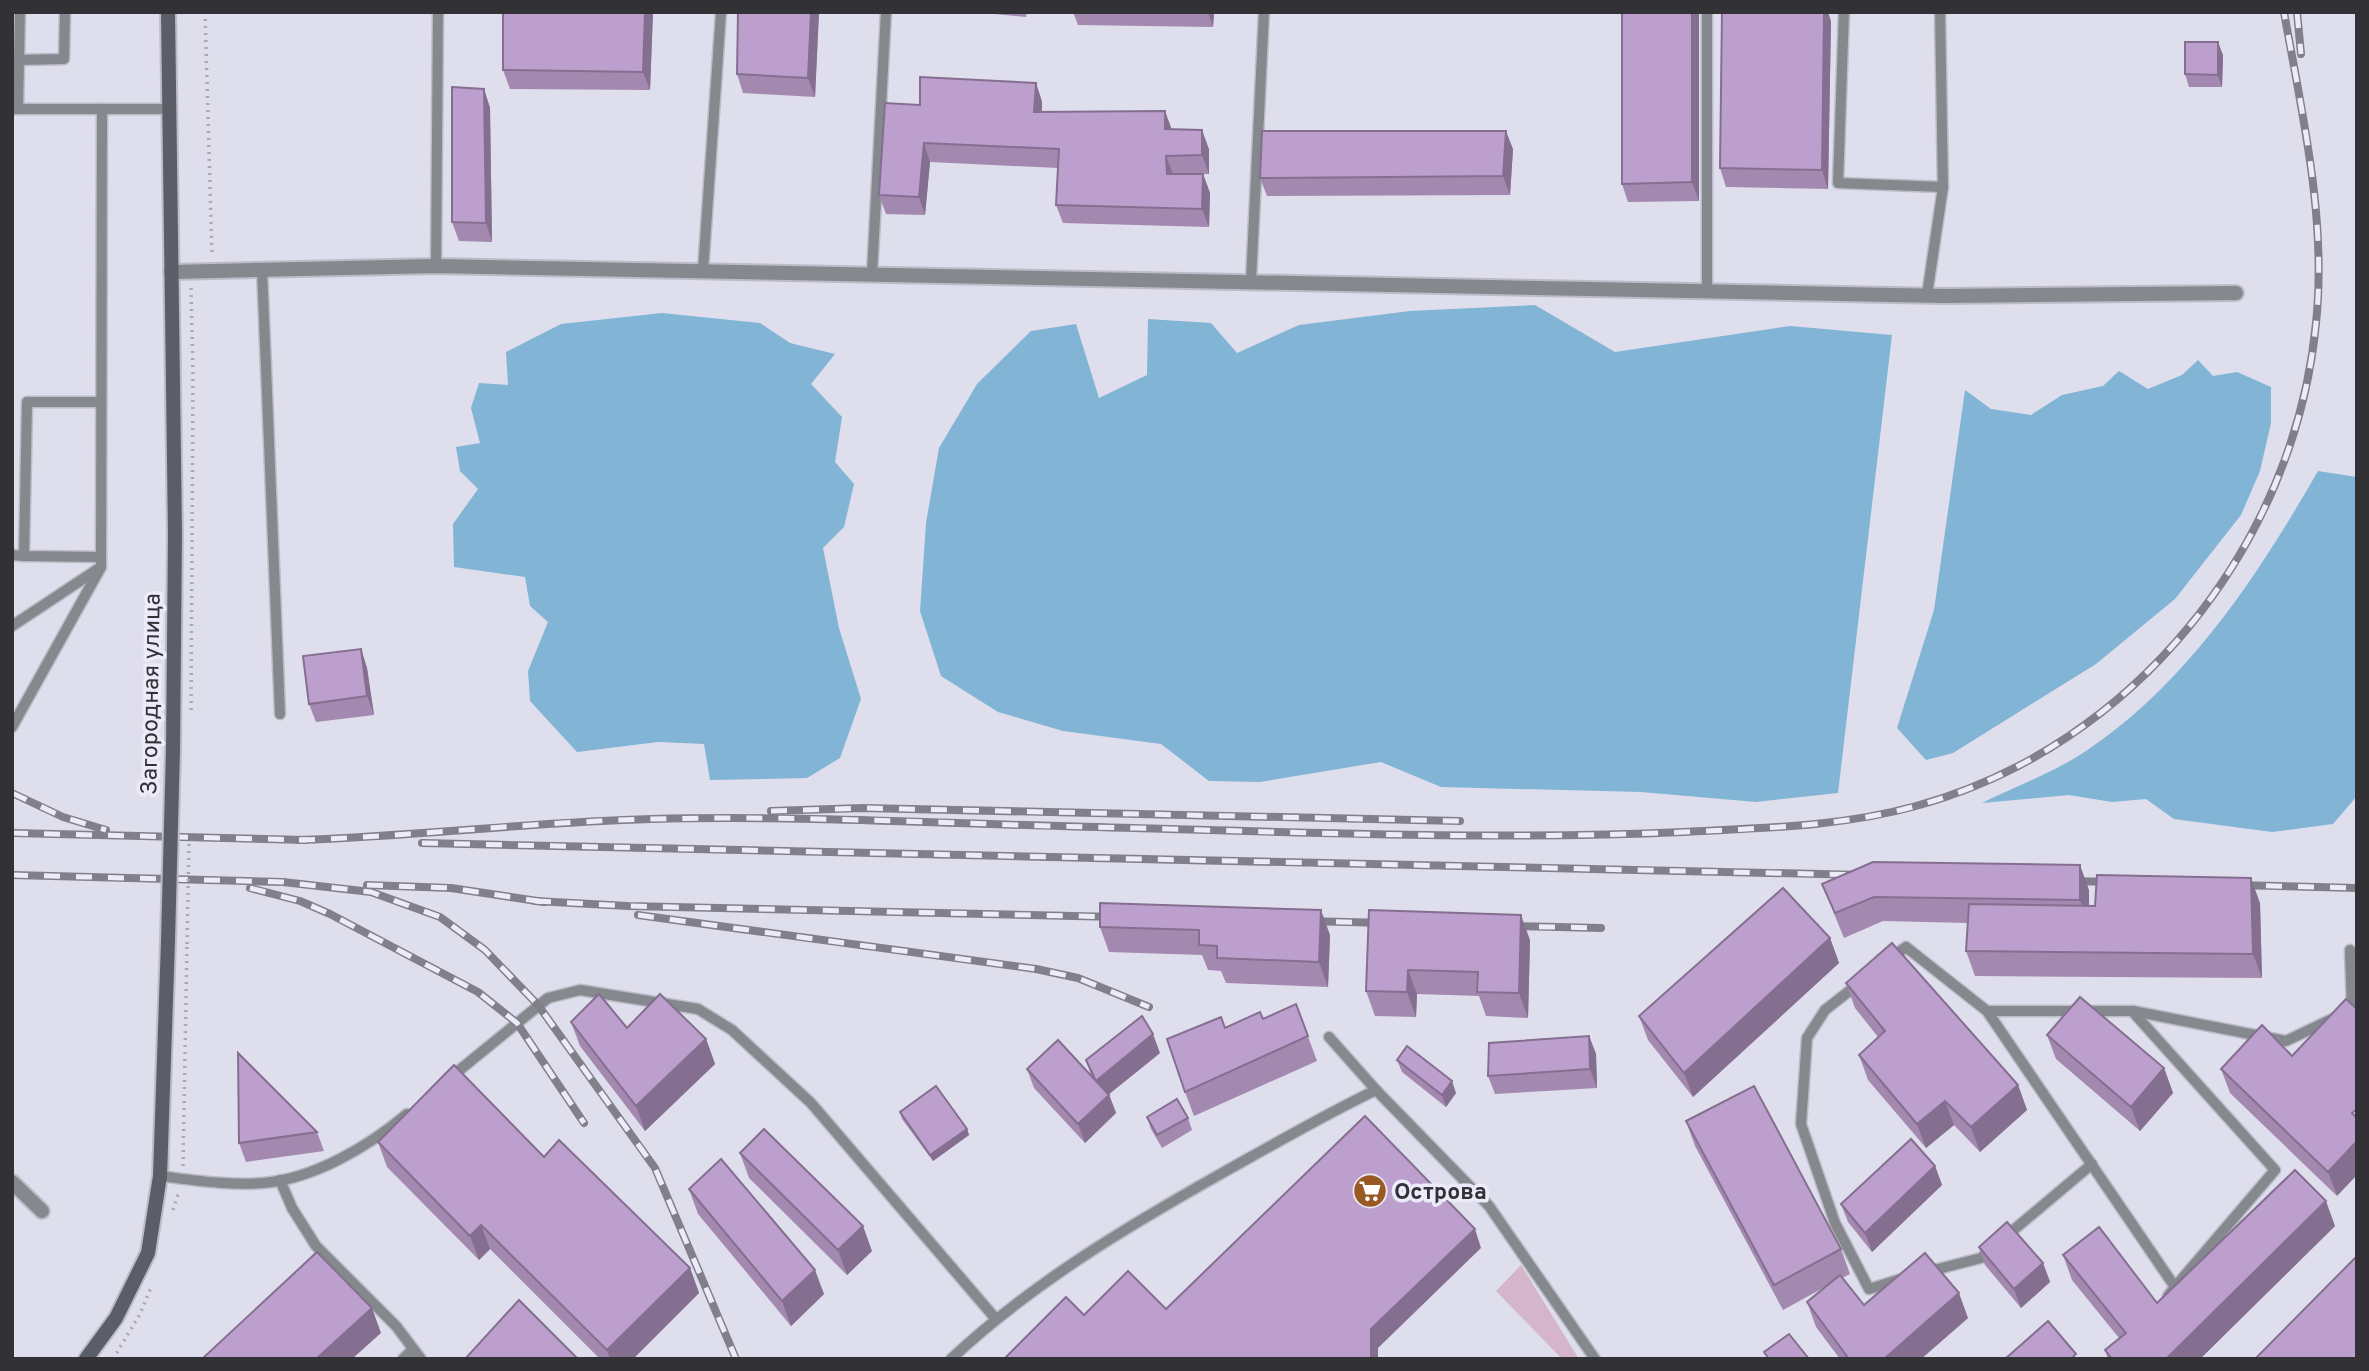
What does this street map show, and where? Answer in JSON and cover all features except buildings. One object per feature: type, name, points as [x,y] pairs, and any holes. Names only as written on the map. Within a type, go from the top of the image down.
[{"type":"main road","name":"Загородная улица","points":[[86,1359],[116,1318],[148,1253],[160,1177],[173,749],[175,534],[168,12]]},
{"type":"street","points":[[171,272],[436,266],[1927,295],[2236,293]]},
{"type":"street","points":[[12,1182],[42,1211]]},
{"type":"lane","points":[[20,12],[15,109],[168,109]]},
{"type":"lane","points":[[18,60],[64,59],[65,12]]},
{"type":"lane","points":[[436,266],[438,12]]},
{"type":"lane","points":[[703,271],[721,12]]},
{"type":"lane","points":[[872,274],[886,12]]},
{"type":"lane","points":[[1251,281],[1264,12]]},
{"type":"lane","points":[[1707,12],[1707,289]]},
{"type":"lane","points":[[1844,12],[1838,183],[1943,187]]},
{"type":"lane","points":[[1927,295],[1943,187],[1940,12]]},
{"type":"lane","points":[[12,727],[101,562],[102,109]]},
{"type":"lane","points":[[262,268],[280,714]]},
{"type":"lane","points":[[24,556],[27,402],[102,402]]},
{"type":"lane","points":[[12,555],[101,562]]},
{"type":"lane","points":[[12,626],[101,562]]},
{"type":"lane","points":[[1886,962],[1906,947],[1987,1011],[2175,1287]]},
{"type":"lane","points":[[1987,1011],[2132,1011],[2286,1041],[2352,1010],[2350,950]]},
{"type":"lane","points":[[1865,978],[1825,1010],[1807,1038],[1801,1124],[1835,1223],[1869,1289],[1907,1278]]},
{"type":"lane","points":[[444,1083],[548,998],[580,990],[698,1009],[732,1030],[811,1103],[995,1318]]},
{"type":"lane","points":[[2132,1011],[2275,1170],[2161,1304]]},
{"type":"lane","points":[[1329,1037],[1376,1090],[1489,1206],[1595,1359]]},
{"type":"lane","points":[[951,1359],[995,1318],[1088,1252],[1169,1204],[1376,1090]]},
{"type":"lane","points":[[160,1177],[262,1184],[301,1176],[383,1134],[414,1109]]},
{"type":"lane","points":[[1919,1274],[1981,1258],[2092,1164]]},
{"type":"lane","points":[[279,1180],[292,1208],[316,1246],[380,1309],[421,1359]]},
{"type":"lane","points":[[402,1359],[413,1349]]},
{"type":"path","points":[[205,12],[213,270]]},
{"type":"path","points":[[187,944],[189,834]]},
{"type":"shaded area","points":[[1521,1265],[1579,1359],[1562,1359],[1496,1291]]},
{"type":"water","points":[[1535,305],[1615,352],[1790,326],[1892,335],[1838,793],[1756,802],[1641,792],[1441,787],[1381,762],[1260,782],[1209,781],[1161,744],[1063,731],[998,712],[941,676],[920,611],[926,523],[939,448],[977,384],[1031,331],[1076,324],[1099,398],[1147,375],[1148,319],[1211,323],[1237,353],[1299,325],[1410,311]]},
{"type":"water","points":[[662,313],[760,323],[790,343],[835,354],[811,384],[842,417],[835,462],[854,484],[844,527],[823,548],[839,628],[861,699],[840,758],[807,778],[710,780],[704,744],[658,742],[577,752],[530,701],[528,671],[548,622],[530,606],[525,577],[454,567],[453,524],[478,489],[460,471],[456,447],[480,443],[471,408],[479,383],[508,385],[506,352],[561,324]]},
{"type":"water","points":[[2198,360],[2213,376],[2237,372],[2271,387],[2271,423],[2260,471],[2241,515],[2175,599],[2096,664],[1953,753],[1926,760],[1897,728],[1934,610],[1965,390],[1991,409],[2031,415],[2062,395],[2103,386],[2119,371],[2148,389],[2182,375]]},
{"type":"water","points":[[2318,471],[2357,477],[2357,796],[2333,824],[2272,832],[2174,819],[2146,799],[2112,802],[2069,795],[1982,803],[2074,759],[2123,724],[2157,693],[2218,624],[2245,587]]},
{"type":"railway","points":[[299,840],[607,821],[711,818],[1408,835],[1683,832],[1800,825],[1887,813],[1916,806],[1995,777],[2068,737],[2133,686],[2190,626],[2238,558],[2275,484],[2302,405],[2316,323],[2319,284],[2311,167],[2284,12]]},
{"type":"railway","points":[[2297,12],[2301,54]]},
{"type":"railway","points":[[12,793],[63,817],[106,830]]},
{"type":"railway","points":[[771,811],[863,808],[1460,821]]},
{"type":"railway","points":[[12,833],[306,840]]},
{"type":"railway","points":[[422,843],[1863,875]]},
{"type":"railway","points":[[12,875],[283,882],[371,892],[440,917],[485,950],[538,1005],[655,1168],[736,1359]]},
{"type":"railway","points":[[2066,881],[2115,882]]},
{"type":"railway","points":[[367,885],[451,888],[544,902]]},
{"type":"railway","points":[[2234,885],[2357,888]]},
{"type":"railway","points":[[250,888],[300,901],[330,914],[478,992],[517,1023],[584,1123]]},
{"type":"railway","points":[[535,901],[628,906],[1119,917]]},
{"type":"railway","points":[[638,915],[1036,969],[1078,978],[1149,1007]]},
{"type":"railway","points":[[1304,921],[1388,923]]},
{"type":"railway","points":[[1507,926],[1601,928]]},
{"type":"place","name":"Острова","points":[[1370,1191]]}]
